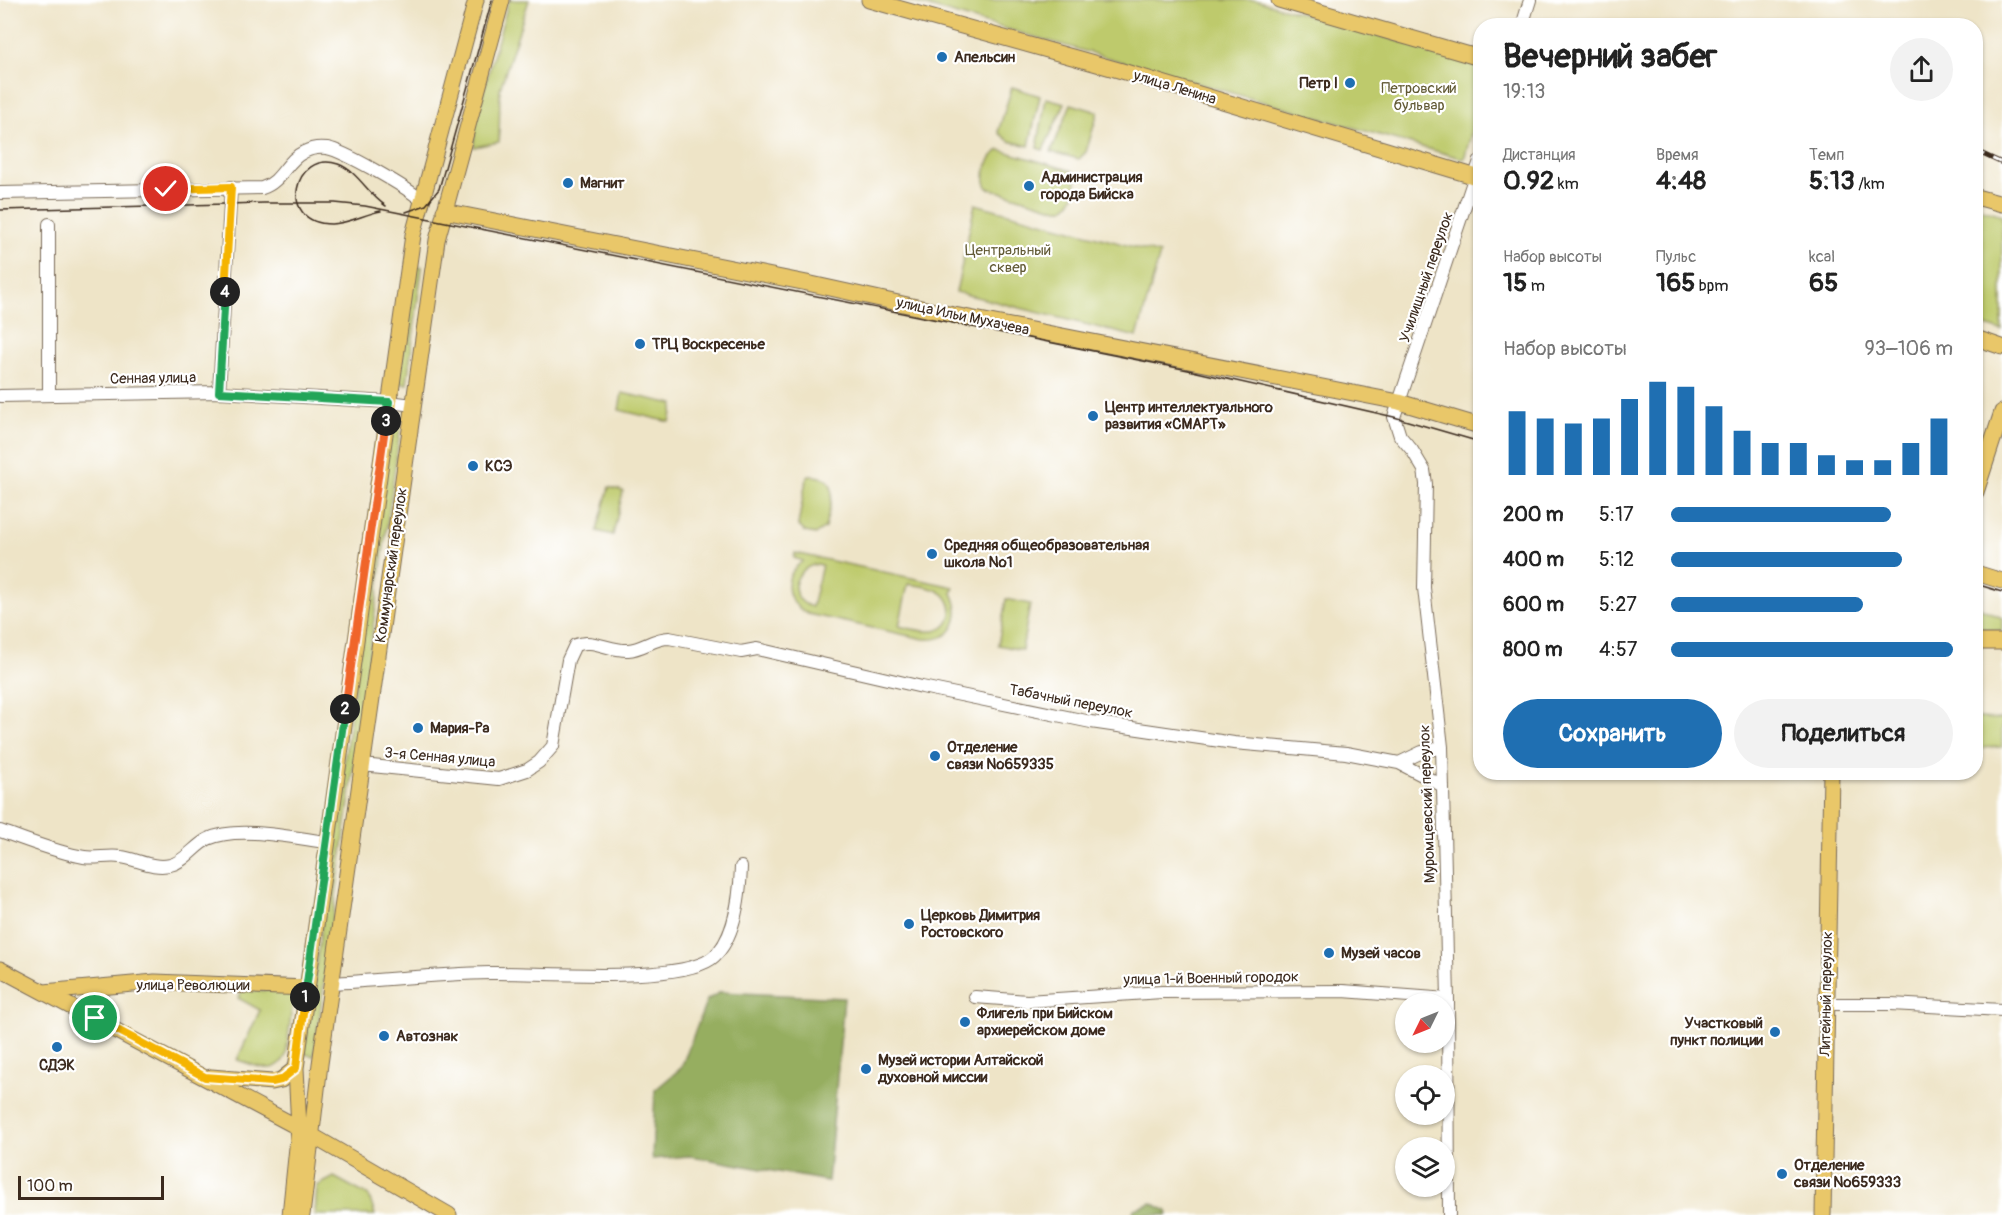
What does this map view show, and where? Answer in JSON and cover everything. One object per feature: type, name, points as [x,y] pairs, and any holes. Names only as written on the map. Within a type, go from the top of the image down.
[{"type":"main road","name":"Коммунарский переулок","points":[[305,1132],[296,1068],[413,236],[476,0]]},
{"type":"main road","name":"Коммунарский переулок","points":[[305,1132],[319,1072],[436,252],[444,211],[502,0]]},
{"type":"main road","name":"улица Ленина","points":[[869,0],[1116,69],[1473,176]]},
{"type":"main road","points":[[1279,0],[1473,56]]},
{"type":"main road","points":[[1983,199],[2002,204]]},
{"type":"main road","name":"улица Ильи Мухачева","points":[[444,211],[807,283],[944,313],[1399,402],[1473,424]]},
{"type":"main road","points":[[1983,340],[2002,347]]},
{"type":"main road","points":[[1983,470],[2002,412]]},
{"type":"main road","points":[[1983,575],[2002,581]]},
{"type":"main road","points":[[1983,642],[2002,642]]},
{"type":"main road","name":"Литейный переулок","points":[[1823,1215],[1831,780]]},
{"type":"main road","points":[[0,969],[205,1077],[449,1215]]},
{"type":"main road","name":"улица Революции","points":[[44,992],[163,982],[307,988]]},
{"type":"main road","points":[[205,1077],[272,1082],[281,1080],[296,1068],[299,1080],[304,1084],[312,1083],[319,1072]]},
{"type":"main road","points":[[290,1215],[305,1132]]},
{"type":"main road","points":[[302,1215],[305,1132]]},
{"type":"street","points":[[1524,18],[1530,0]]},
{"type":"street","points":[[0,193],[262,188],[276,181],[303,152],[317,147],[349,157],[421,200]]},
{"type":"street","points":[[219,392],[231,187]]},
{"type":"street","name":"Училищный переулок","points":[[1399,402],[1473,192]]},
{"type":"street","points":[[49,394],[50,224]]},
{"type":"street","name":"Сенная улица","points":[[0,396],[219,392],[413,405]]},
{"type":"street","name":"Муромцевский переулок","points":[[1399,402],[1395,417],[1400,436],[1424,470],[1426,484],[1424,588],[1442,747],[1448,993]]},
{"type":"street","name":"3-я Сенная улица","points":[[362,765],[499,778],[527,770],[539,762],[553,746],[570,653],[575,645],[581,643],[629,650],[660,638],[669,638],[741,652]]},
{"type":"street","name":"Табачный переулок","points":[[741,652],[757,650],[1091,722],[1234,743],[1347,753],[1399,763],[1443,786]]},
{"type":"street","points":[[1399,763],[1422,752],[1442,747]]},
{"type":"street","points":[[0,831],[72,854],[94,858],[121,857],[158,866],[179,862],[200,844],[217,836],[267,834],[326,842]]},
{"type":"street","points":[[332,983],[490,973],[630,974],[696,966],[712,958],[724,946],[740,897],[741,867]]},
{"type":"street","name":"улица 1-й Военный городок","points":[[975,997],[1027,1001],[1161,992],[1343,991],[1395,995]]},
{"type":"street","points":[[1826,1004],[1891,1004],[2002,1010]]},
{"type":"street","name":"Муромцевский переулок","points":[[1448,1053],[1449,1215]]},
{"type":"green space","points":[[509,0],[529,0],[500,89],[499,142],[474,147],[475,121]]},
{"type":"green space","name":"Петровский бульвар","points":[[905,0],[1255,0],[1473,62],[1473,128],[1464,159]]},
{"type":"green space","points":[[1012,87],[1040,96],[1029,146],[1009,141],[999,133]]},
{"type":"green space","points":[[1046,98],[1065,103],[1043,150],[1037,148]]},
{"type":"green space","points":[[1071,104],[1098,112],[1086,152],[1079,159],[1051,152]]},
{"type":"green space","points":[[1000,150],[1072,171],[1076,181],[1071,200],[1063,208],[1057,209],[988,188],[985,179],[986,167]]},
{"type":"green space","name":"Центральный сквер","points":[[975,204],[1160,254],[1137,337],[956,292]]},
{"type":"green space","points":[[1983,209],[2002,215],[2002,331],[1983,325]]},
{"type":"green space","points":[[414,266],[422,267],[407,384],[399,383]]},
{"type":"green space","points":[[622,393],[674,404],[670,422],[619,410]]},
{"type":"green space","points":[[392,414],[402,416],[314,1056],[304,1054]]},
{"type":"green space","points":[[809,476],[827,480],[832,493],[825,528],[816,534],[805,532],[798,525],[806,480]]},
{"type":"green space","points":[[609,487],[623,491],[613,535],[597,531]]},
{"type":"green space","points":[[795,553],[954,587],[952,593],[957,611],[956,619],[949,632],[942,637],[924,639],[808,614],[794,602],[788,589],[791,574],[803,561],[794,558]],"holes":[[[817,564],[822,565],[812,607],[798,598],[795,584],[802,572]],[[908,584],[941,592],[946,597],[951,613],[944,627],[938,630],[922,631],[899,626]]]},
{"type":"green space","points":[[1006,599],[1030,604],[1022,650],[998,645]]},
{"type":"green space","points":[[1983,609],[2002,618],[2002,631],[1983,629]]},
{"type":"green space","points":[[1983,718],[2002,719],[2002,747],[1983,748]]},
{"type":"green space","points":[[294,990],[286,1055],[282,1062],[277,1066],[265,1068],[237,1060],[260,1010],[238,998],[242,991]]},
{"type":"green space","points":[[720,992],[844,998],[828,1181],[690,1156],[652,1159],[655,1090],[681,1068],[707,1000]]},
{"type":"green space","points":[[334,1177],[369,1196],[375,1215],[315,1215],[317,1186]]},
{"type":"green space","points":[[1152,1203],[1167,1211],[1168,1215],[1132,1215],[1134,1209]]},
{"type":"tram line","points":[[406,212],[426,205],[439,189],[492,0]]},
{"type":"tram line","points":[[381,211],[338,224],[314,221],[303,213],[297,201],[297,188],[302,176],[311,167],[323,162],[338,164],[357,177],[386,206]]},
{"type":"tram line","points":[[0,210],[264,203],[335,203],[365,206],[1188,370],[1394,417],[1473,440]]},
{"type":"tram line","points":[[1983,586],[2002,592]]},
{"type":"railway","points":[[1983,154],[2002,163]]},
{"type":"place","name":"Апельсин","points":[[942,57]]},
{"type":"place","name":"Петр I","points":[[1350,83]]},
{"type":"place","name":"Магнит","points":[[568,183]]},
{"type":"place","name":"Администрация города Бийска","points":[[1029,186]]},
{"type":"place","name":"ТРЦ Воскресенье","points":[[640,344]]},
{"type":"place","name":"Центр интеллектуального развития «СМАРТ»","points":[[1093,416]]},
{"type":"place","name":"КСЭ","points":[[473,466]]},
{"type":"place","name":"Средняя общеобразовательная школа №1","points":[[932,554]]},
{"type":"place","name":"Мария-Ра","points":[[418,728]]},
{"type":"place","name":"Отделение связи №659335","points":[[935,756]]},
{"type":"place","name":"Церковь Димитрия Ростовского","points":[[909,924]]},
{"type":"place","name":"Музей часов","points":[[1329,953]]},
{"type":"place","name":"Флигель при Бийском архиерейском доме","points":[[965,1022]]},
{"type":"place","name":"Участковый пункт полиции","points":[[1775,1032]]},
{"type":"place","name":"Автознак","points":[[384,1036]]},
{"type":"place","name":"СДЭК","points":[[57,1047]]},
{"type":"place","name":"Музей истории Алтайской духовной миссии","points":[[866,1069]]},
{"type":"place","name":"Отделение связи №659333","points":[[1782,1174]]},
{"type":"route","points":[[95,1018],[205,1077],[272,1082],[281,1080],[296,1068],[389,402],[219,392],[231,187],[166,189]]}]
